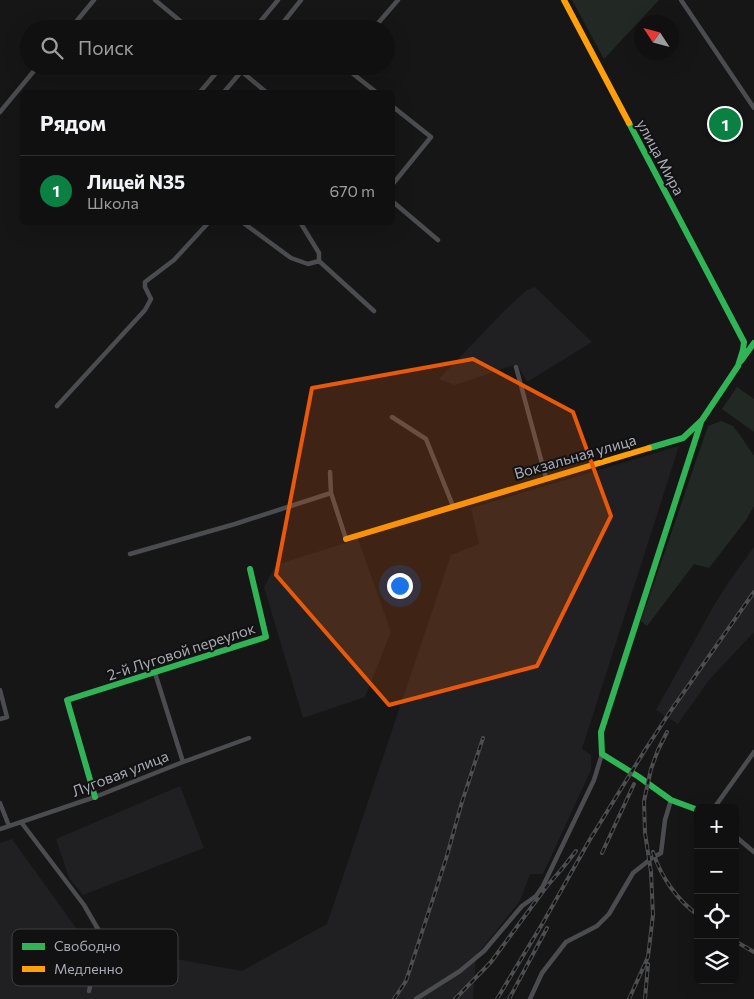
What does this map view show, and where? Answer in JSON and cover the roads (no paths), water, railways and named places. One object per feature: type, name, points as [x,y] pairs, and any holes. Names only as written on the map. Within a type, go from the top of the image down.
[{"type":"street","points":[[77,20],[94,0]]},
{"type":"street","points":[[155,0],[179,20]]},
{"type":"street","points":[[261,20],[278,0]]},
{"type":"street","points":[[285,20],[301,0]]},
{"type":"street","points":[[381,20],[398,0]]},
{"type":"street","name":"улица Мира","points":[[564,0],[735,325]]},
{"type":"street","points":[[681,0],[754,108]]},
{"type":"street","points":[[0,112],[31,75]]},
{"type":"street","points":[[202,90],[214,75]]},
{"type":"street","points":[[226,90],[239,75]]},
{"type":"street","points":[[246,75],[264,90]]},
{"type":"street","points":[[354,75],[373,90]]},
{"type":"street","points":[[395,108],[431,138],[395,181]]},
{"type":"street","points":[[395,204],[438,240]]},
{"type":"street","points":[[57,406],[145,310],[151,299],[145,287],[145,282],[174,260],[207,225]]},
{"type":"street","points":[[246,225],[291,258],[308,264],[320,260]]},
{"type":"street","points":[[302,225],[319,253],[320,260],[374,311]]},
{"type":"street","points":[[735,325],[745,338],[754,339]]},
{"type":"street","name":"Вокзальная улица","points":[[346,539],[683,438],[702,420],[738,366],[744,342],[735,325]]},
{"type":"street","points":[[738,366],[754,343]]},
{"type":"street","points":[[516,367],[546,478]]},
{"type":"street","points":[[392,417],[426,438],[453,506]]},
{"type":"street","points":[[416,999],[460,970],[484,951],[522,906],[536,896],[543,886],[594,780],[602,754],[601,732],[702,420]]},
{"type":"street","points":[[330,472],[331,493],[346,539]]},
{"type":"street","points":[[130,554],[235,524],[331,493]]},
{"type":"street","name":"2-й Луговой переулок","points":[[95,797],[67,700],[266,637],[250,569]]},
{"type":"street","points":[[155,673],[183,762]]},
{"type":"street","points":[[0,690],[6,717],[0,719]]},
{"type":"street","name":"Луговая улица","points":[[0,829],[95,797],[249,738]]},
{"type":"street","points":[[717,804],[752,759],[754,752]]},
{"type":"street","points":[[602,754],[639,776],[672,800],[694,808]]},
{"type":"street","points":[[530,999],[542,973],[566,942],[597,926],[609,914],[633,873],[661,853],[665,820],[672,800]]},
{"type":"street","points":[[0,803],[9,826]]},
{"type":"street","points":[[21,822],[84,905],[98,929]]},
{"type":"street","points":[[739,839],[754,852]]},
{"type":"street","points":[[89,991],[90,986]]},
{"type":"railway","points":[[497,999],[589,841],[645,750],[754,592]]},
{"type":"railway","points":[[629,999],[648,957],[653,915],[651,872],[645,833],[644,801],[651,769],[667,732]]},
{"type":"railway","points":[[394,999],[406,981],[483,738]]},
{"type":"railway","points":[[602,853],[634,784]]},
{"type":"railway","points":[[455,999],[491,962],[547,886],[576,851]]},
{"type":"railway","points":[[653,852],[665,879],[683,902],[694,912]]},
{"type":"railway","points":[[509,999],[547,928]]},
{"type":"railway","points":[[739,943],[754,952]]},
{"type":"railway","points":[[645,999],[648,964]]},
{"type":"place","name":"Лицей N35","points":[[725,124]]}]
